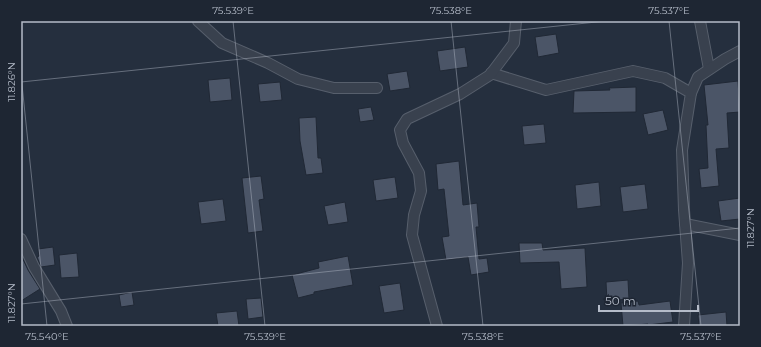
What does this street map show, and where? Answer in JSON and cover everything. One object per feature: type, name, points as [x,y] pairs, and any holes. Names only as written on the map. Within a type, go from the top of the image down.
[{"type":"street","points":[[198,21],[222,43],[268,63],[298,79],[334,88],[377,88]]},
{"type":"street","points":[[437,326],[412,235],[414,215],[422,191],[419,174],[403,143],[400,130],[407,119],[460,94],[491,73],[514,43],[516,21]]},
{"type":"street","points":[[700,21],[709,69]]},
{"type":"street","points":[[684,326],[688,263],[682,150],[691,92],[698,76],[740,51]]},
{"type":"street","points":[[491,73],[546,90],[633,71],[665,78],[691,92]]},
{"type":"street","points":[[685,224],[740,235]]},
{"type":"street","points":[[21,239],[34,267],[61,311],[67,326]]},
{"type":"building","points":[[556,34],[559,53],[538,57],[535,37]]},
{"type":"building","points":[[465,47],[468,67],[440,71],[437,51]]},
{"type":"building","points":[[407,71],[410,88],[390,91],[387,74]]},
{"type":"building","points":[[230,78],[232,100],[210,102],[208,80]]},
{"type":"building","points":[[738,81],[740,112],[727,113],[729,148],[716,149],[719,186],[701,188],[699,169],[708,168],[706,125],[708,125],[704,85]]},
{"type":"building","points":[[280,82],[282,100],[260,102],[258,84]]},
{"type":"building","points":[[636,87],[636,112],[573,113],[574,91],[610,90],[609,88]]},
{"type":"building","points":[[371,107],[374,120],[360,122],[358,109]]},
{"type":"building","points":[[663,110],[668,130],[648,135],[643,114]]},
{"type":"building","points":[[316,117],[318,158],[321,158],[323,173],[306,175],[300,141],[299,118]]},
{"type":"building","points":[[544,124],[546,143],[524,145],[522,126]]},
{"type":"building","points":[[459,161],[463,205],[477,203],[479,227],[476,227],[479,259],[487,258],[489,272],[471,275],[468,257],[446,260],[442,237],[449,236],[444,189],[438,190],[436,164]]},
{"type":"building","points":[[261,176],[264,199],[259,200],[263,231],[248,233],[242,178]]},
{"type":"building","points":[[395,177],[398,198],[376,201],[373,180]]},
{"type":"building","points":[[599,182],[601,206],[577,209],[575,185]]},
{"type":"building","points":[[645,184],[648,209],[623,212],[620,187]]},
{"type":"building","points":[[740,198],[740,219],[721,221],[718,201]]},
{"type":"building","points":[[223,199],[226,221],[201,224],[198,202]]},
{"type":"building","points":[[345,202],[348,222],[328,225],[324,206]]},
{"type":"building","points":[[519,243],[542,243],[543,250],[585,248],[587,287],[561,289],[559,262],[520,263]]},
{"type":"building","points":[[53,247],[55,265],[41,267],[37,257],[39,256],[38,249]]},
{"type":"building","points":[[77,253],[79,277],[61,278],[59,255]]},
{"type":"building","points":[[21,255],[28,270],[40,289],[21,301]]},
{"type":"building","points":[[348,256],[353,285],[314,292],[314,294],[298,298],[292,275],[319,268],[318,262]]},
{"type":"building","points":[[628,280],[629,299],[607,301],[606,282]]},
{"type":"building","points":[[400,283],[404,310],[384,313],[379,286]]},
{"type":"building","points":[[132,292],[134,305],[121,307],[119,295]]},
{"type":"building","points":[[261,298],[263,317],[248,319],[246,299]]},
{"type":"building","points":[[638,301],[639,305],[670,301],[673,322],[623,326],[621,303]]},
{"type":"building","points":[[237,311],[239,326],[218,326],[216,313]]},
{"type":"building","points":[[726,312],[727,326],[699,326],[698,315]]}]
